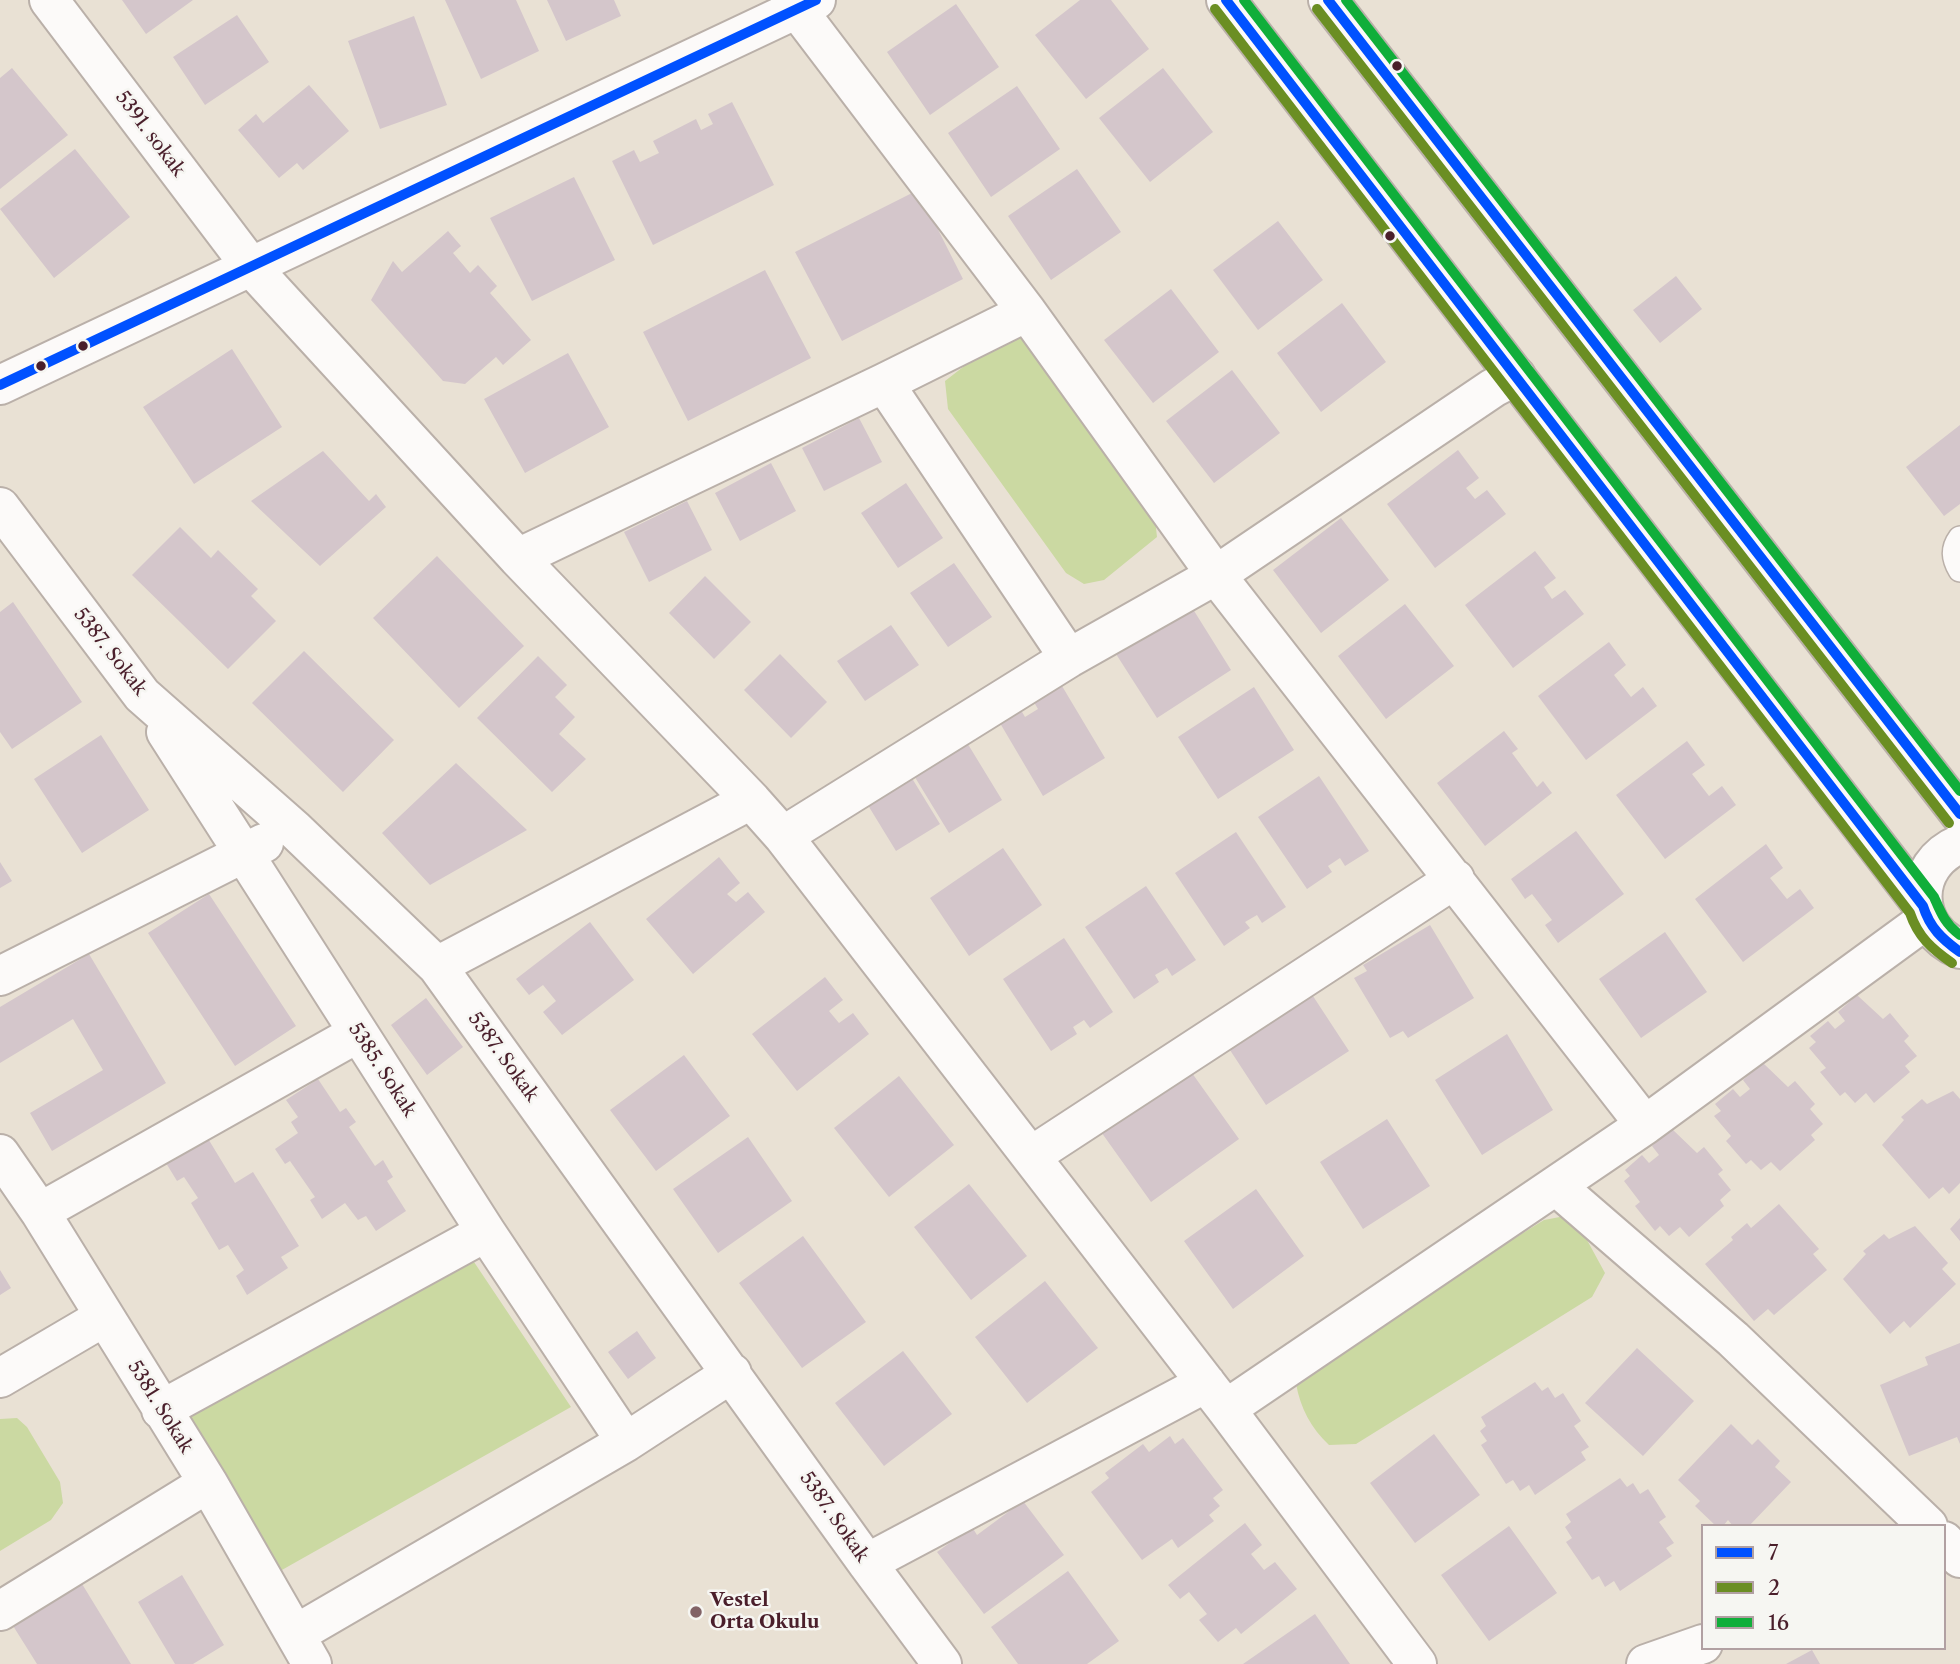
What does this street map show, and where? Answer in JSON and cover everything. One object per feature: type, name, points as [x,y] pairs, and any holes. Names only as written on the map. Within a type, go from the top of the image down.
[{"type":"street","name":"5391. sokak","points":[[48,0],[252,268],[518,558],[783,836],[1216,1396],[1417,1664]]},
{"type":"street","points":[[1226,0],[1925,913],[1939,937],[1959,950]]},
{"type":"street","points":[[1328,0],[1960,814]]},
{"type":"street","points":[[0,385],[252,268],[801,3],[1216,575],[1645,1125]]},
{"type":"street","points":[[518,558],[1027,312]]},
{"type":"street","points":[[783,836],[1069,657],[1216,575],[1493,388],[1516,376]]},
{"type":"street","points":[[884,383],[1069,657]]},
{"type":"street","name":"5387. Sokak","points":[[0,507],[142,695],[294,829],[438,966],[942,1664]]},
{"type":"street","name":"5385. Sokak","points":[[142,695],[486,1232],[626,1442]]},
{"type":"street","points":[[438,966],[751,800]]},
{"type":"street","points":[[0,976],[241,853],[294,829]]},
{"type":"street","points":[[1925,913],[1922,890],[1927,873],[1936,859],[1960,844]]},
{"type":"street","points":[[1031,1156],[1455,879]]},
{"type":"street","points":[[867,1563],[1216,1396],[1556,1186],[1645,1125],[1925,913]]},
{"type":"street","points":[[40,1212],[358,1033]]},
{"type":"street","name":"5381. Sokak","points":[[0,1154],[40,1212],[208,1483],[304,1649]]},
{"type":"street","points":[[1556,1186],[1733,1339],[1926,1524]]},
{"type":"street","points":[[161,1410],[486,1232]]},
{"type":"street","points":[[0,1378],[104,1317]]},
{"type":"street","points":[[304,1649],[732,1373]]},
{"type":"street","points":[[0,1611],[208,1483]]},
{"type":"street","points":[[1660,1662],[1701,1645]]},
{"type":"lane","points":[[1960,538],[1954,546],[1955,562],[1960,570]]},
{"type":"green space","points":[[1018,334],[1035,346],[1154,510],[1157,537],[1104,580],[1084,584],[1066,573],[948,409],[945,381],[998,340]]},
{"type":"green space","points":[[1565,1216],[1581,1229],[1605,1273],[1592,1297],[1356,1444],[1329,1445],[1312,1425],[1300,1401],[1296,1383],[1308,1366],[1544,1220]]},
{"type":"green space","points":[[474,1262],[571,1407],[273,1575],[175,1419]]},
{"type":"green space","points":[[17,1418],[27,1427],[60,1482],[63,1503],[51,1520],[0,1551],[0,1419]]},
{"type":"building","points":[[122,0],[193,0],[146,34]]},
{"type":"building","points":[[445,0],[516,0],[539,51],[481,79]]},
{"type":"building","points":[[547,0],[614,0],[621,16],[566,41]]},
{"type":"building","points":[[1080,0],[1111,0],[1149,49],[1086,99],[1035,35]]},
{"type":"building","points":[[956,4],[999,67],[930,115],[887,52]]},
{"type":"building","points":[[237,15],[269,62],[205,105],[173,57]]},
{"type":"building","points":[[414,16],[447,105],[380,129],[348,41]]},
{"type":"building","points":[[12,68],[68,135],[0,189],[0,78]]},
{"type":"building","points":[[1163,68],[1213,132],[1150,182],[1099,118]]},
{"type":"building","points":[[309,85],[349,131],[303,170],[297,163],[279,178],[238,130],[256,114],[263,123]]},
{"type":"building","points":[[1017,86],[1060,149],[991,197],[948,133]]},
{"type":"building","points":[[732,102],[774,185],[653,245],[612,161],[634,150],[640,162],[659,153],[653,141],[696,119],[701,130],[713,124],[708,114]]},
{"type":"building","points":[[75,149],[130,217],[54,278],[0,209]]},
{"type":"building","points":[[1077,169],[1121,232],[1051,280],[1008,216]]},
{"type":"building","points":[[574,177],[615,260],[532,301],[490,218]]},
{"type":"building","points":[[918,190],[963,279],[842,341],[795,252]]},
{"type":"building","points":[[1278,221],[1323,280],[1258,330],[1213,270]]},
{"type":"building","points":[[448,231],[461,246],[453,253],[470,273],[478,265],[497,286],[490,293],[531,340],[503,365],[496,357],[465,384],[443,381],[371,300],[393,261],[402,272]]},
{"type":"building","points":[[765,270],[811,358],[688,421],[643,332]]},
{"type":"building","points":[[1676,276],[1702,309],[1660,343],[1633,310]]},
{"type":"building","points":[[1171,289],[1219,352],[1153,403],[1104,340]]},
{"type":"building","points":[[1342,303],[1386,362],[1321,412],[1277,353]]},
{"type":"building","points":[[232,349],[282,427],[194,484],[143,407]]},
{"type":"building","points":[[568,353],[609,427],[525,473],[484,399]]},
{"type":"building","points":[[1232,370],[1280,433],[1214,483],[1166,421]]},
{"type":"building","points":[[859,418],[882,462],[824,491],[802,448]]},
{"type":"building","points":[[1960,425],[1960,504],[1944,516],[1906,467]]},
{"type":"building","points":[[1458,450],[1479,478],[1466,488],[1475,499],[1487,490],[1506,514],[1435,568],[1387,504]]},
{"type":"building","points":[[323,451],[369,501],[376,494],[386,507],[320,566],[251,501]]},
{"type":"building","points":[[771,463],[796,511],[740,541],[715,493]]},
{"type":"building","points":[[906,483],[943,538],[898,568],[861,513]]},
{"type":"building","points":[[687,501],[712,550],[649,582],[624,532]]},
{"type":"building","points":[[1341,518],[1389,580],[1321,633],[1273,570]]},
{"type":"building","points":[[180,527],[211,558],[218,550],[258,589],[251,596],[276,621],[228,669],[132,575]]},
{"type":"building","points":[[1535,551],[1556,578],[1544,587],[1552,599],[1565,590],[1584,614],[1513,668],[1465,605]]},
{"type":"building","points":[[437,556],[524,646],[459,708],[373,618]]},
{"type":"building","points":[[954,563],[992,617],[948,647],[910,593]]},
{"type":"building","points":[[705,576],[751,622],[714,659],[669,613]]},
{"type":"building","points":[[13,602],[82,702],[12,749],[0,732],[0,612]]},
{"type":"building","points":[[1405,604],[1454,666],[1386,719],[1338,656]]},
{"type":"building","points":[[1191,606],[1231,670],[1157,718],[1116,654]]},
{"type":"building","points":[[891,625],[919,665],[865,701],[837,661]]},
{"type":"building","points":[[1609,642],[1626,665],[1614,675],[1631,697],[1643,687],[1657,706],[1586,760],[1538,696]]},
{"type":"building","points":[[304,651],[394,740],[343,792],[252,703]]},
{"type":"building","points":[[780,654],[827,702],[791,738],[744,690]]},
{"type":"building","points":[[538,656],[567,685],[555,697],[575,717],[559,734],[586,759],[552,792],[477,718]]},
{"type":"building","points":[[1059,681],[1105,758],[1043,796],[997,718],[1018,705],[1025,717],[1038,709],[1031,697]]},
{"type":"building","points":[[1254,687],[1294,750],[1218,799],[1178,737]]},
{"type":"building","points":[[1504,731],[1518,749],[1512,753],[1537,787],[1543,781],[1552,793],[1485,846],[1437,783]]},
{"type":"building","points":[[101,735],[149,810],[82,853],[34,779]]},
{"type":"building","points":[[966,741],[1002,800],[949,833],[913,774]]},
{"type":"building","points":[[1687,741],[1705,765],[1692,774],[1709,796],[1722,786],[1736,805],[1665,859],[1616,795]]},
{"type":"building","points":[[456,763],[527,830],[430,885],[382,833]]},
{"type":"building","points":[[910,775],[940,824],[896,851],[866,802]]},
{"type":"building","points":[[1319,776],[1369,851],[1345,866],[1340,858],[1328,866],[1332,872],[1307,889],[1258,817]]},
{"type":"building","points":[[1576,831],[1624,894],[1558,943],[1545,925],[1552,920],[1532,894],[1525,899],[1511,879]]},
{"type":"building","points":[[1236,832],[1286,907],[1262,923],[1257,915],[1245,922],[1250,928],[1224,946],[1175,873]]},
{"type":"building","points":[[1766,844],[1783,868],[1770,878],[1787,899],[1800,889],[1814,908],[1743,962],[1695,899]]},
{"type":"building","points":[[1003,848],[1042,905],[969,956],[930,898]]},
{"type":"building","points":[[719,857],[740,883],[727,894],[736,902],[748,892],[765,912],[693,974],[646,919]]},
{"type":"building","points":[[0,862],[12,881],[0,888]]},
{"type":"building","points":[[1146,886],[1196,960],[1172,976],[1167,968],[1155,975],[1159,982],[1134,999],[1085,927]]},
{"type":"building","points":[[209,894],[296,1026],[235,1066],[148,933]]},
{"type":"building","points":[[590,922],[634,980],[562,1035],[543,1012],[556,1001],[543,985],[529,995],[516,979]]},
{"type":"building","points":[[1430,925],[1474,998],[1408,1038],[1403,1031],[1390,1038],[1354,978],[1367,971],[1363,965]]},
{"type":"building","points":[[1665,932],[1707,992],[1641,1038],[1599,979]]},
{"type":"building","points":[[1064,938],[1113,1012],[1090,1028],[1084,1020],[1073,1027],[1077,1034],[1051,1051],[1003,979]]},
{"type":"building","points":[[89,954],[166,1083],[52,1151],[30,1113],[103,1070],[73,1019],[0,1063],[0,1007]]},
{"type":"building","points":[[825,977],[843,1000],[829,1011],[839,1023],[853,1013],[869,1034],[797,1091],[752,1034]]},
{"type":"building","points":[[1311,993],[1349,1051],[1266,1105],[1228,1047]]},
{"type":"building","points":[[1857,995],[1883,1019],[1890,1013],[1909,1036],[1904,1041],[1917,1056],[1905,1066],[1910,1072],[1874,1103],[1866,1093],[1855,1103],[1845,1092],[1840,1096],[1820,1072],[1826,1068],[1809,1048],[1816,1042],[1810,1036],[1828,1021],[1835,1029],[1845,1021],[1838,1012]]},
{"type":"building","points":[[426,998],[463,1047],[427,1075],[391,1025]]},
{"type":"building","points":[[1507,1034],[1553,1110],[1482,1155],[1435,1080]]},
{"type":"building","points":[[684,1055],[730,1116],[656,1171],[610,1110]]},
{"type":"building","points":[[1763,1063],[1788,1087],[1795,1081],[1815,1104],[1810,1109],[1823,1124],[1811,1135],[1815,1140],[1780,1171],[1771,1162],[1761,1170],[1751,1160],[1746,1164],[1726,1141],[1731,1136],[1714,1116],[1721,1111],[1715,1104],[1733,1089],[1740,1097],[1750,1089],[1743,1080]]},
{"type":"building","points":[[1187,1066],[1239,1139],[1151,1202],[1099,1129]]},
{"type":"building","points":[[899,1076],[954,1145],[889,1197],[834,1128]]},
{"type":"building","points":[[318,1079],[340,1112],[346,1108],[356,1122],[349,1127],[375,1166],[383,1160],[393,1177],[387,1181],[406,1211],[376,1231],[366,1216],[358,1220],[345,1203],[322,1219],[310,1200],[315,1197],[290,1161],[285,1164],[275,1149],[298,1133],[291,1122],[298,1117],[286,1100]]},
{"type":"building","points":[[1953,1091],[1960,1099],[1960,1183],[1949,1194],[1943,1187],[1929,1199],[1882,1145],[1904,1120],[1901,1117],[1922,1099],[1927,1104]]},
{"type":"building","points":[[1387,1119],[1430,1186],[1363,1229],[1320,1162]]},
{"type":"building","points":[[1672,1129],[1697,1153],[1704,1147],[1723,1170],[1718,1174],[1731,1190],[1720,1200],[1724,1206],[1689,1237],[1680,1227],[1669,1236],[1660,1226],[1655,1231],[1635,1206],[1640,1202],[1624,1181],[1630,1176],[1625,1170],[1642,1155],[1649,1163],[1659,1155],[1652,1146]]},
{"type":"building","points":[[207,1137],[235,1183],[253,1172],[299,1246],[281,1257],[288,1268],[247,1295],[236,1276],[244,1270],[228,1245],[219,1250],[191,1203],[198,1198],[184,1177],[177,1181],[166,1163]]},
{"type":"building","points":[[748,1137],[792,1201],[718,1253],[673,1189]]},
{"type":"building","points":[[969,1184],[1027,1256],[971,1300],[914,1227]]},
{"type":"building","points":[[1256,1189],[1304,1256],[1233,1309],[1184,1241]]},
{"type":"building","points":[[1779,1204],[1819,1249],[1813,1254],[1827,1270],[1774,1315],[1768,1309],[1754,1321],[1705,1264],[1733,1240],[1731,1237],[1747,1223],[1751,1228]]},
{"type":"building","points":[[1960,1218],[1960,1241],[1950,1229]]},
{"type":"building","points":[[1915,1226],[1948,1263],[1942,1269],[1956,1284],[1910,1328],[1904,1321],[1890,1334],[1843,1279],[1866,1254],[1863,1251],[1884,1234],[1889,1239]]},
{"type":"building","points":[[803,1236],[866,1322],[802,1368],[739,1283]]},
{"type":"building","points":[[0,1270],[11,1288],[0,1295]]},
{"type":"building","points":[[1045,1281],[1098,1348],[1027,1403],[975,1337]]},
{"type":"building","points":[[637,1331],[656,1358],[628,1379],[608,1352]]},
{"type":"building","points":[[1960,1343],[1960,1444],[1957,1437],[1909,1456],[1880,1385],[1928,1365],[1925,1357]]},
{"type":"building","points":[[1637,1348],[1694,1401],[1643,1456],[1585,1403]]},
{"type":"building","points":[[903,1351],[952,1414],[884,1466],[835,1403]]},
{"type":"building","points":[[1535,1382],[1542,1391],[1548,1387],[1555,1398],[1563,1393],[1581,1421],[1574,1426],[1589,1447],[1581,1452],[1586,1460],[1535,1495],[1529,1485],[1520,1491],[1513,1480],[1506,1484],[1481,1445],[1487,1441],[1480,1431],[1486,1426],[1481,1417]]},
{"type":"building","points":[[1731,1424],[1752,1445],[1758,1439],[1780,1461],[1775,1467],[1791,1482],[1751,1524],[1731,1524],[1728,1520],[1725,1524],[1714,1524],[1695,1506],[1700,1501],[1678,1480]]},
{"type":"building","points":[[1434,1434],[1480,1495],[1415,1543],[1370,1483]]},
{"type":"building","points":[[1170,1436],[1175,1444],[1183,1438],[1223,1490],[1213,1498],[1220,1506],[1209,1515],[1214,1521],[1178,1548],[1172,1539],[1142,1560],[1091,1492],[1109,1478],[1105,1473],[1143,1444],[1149,1452]]},
{"type":"building","points":[[1620,1478],[1627,1487],[1633,1483],[1640,1494],[1648,1489],[1666,1517],[1659,1522],[1674,1543],[1666,1548],[1672,1556],[1620,1591],[1614,1581],[1605,1587],[1599,1576],[1592,1580],[1566,1542],[1572,1538],[1565,1527],[1571,1522],[1566,1514]]},
{"type":"building","points":[[1023,1501],[1064,1555],[984,1614],[937,1552],[972,1527],[977,1535]]},
{"type":"building","points":[[1245,1523],[1262,1545],[1251,1554],[1264,1570],[1275,1562],[1297,1589],[1241,1634],[1236,1628],[1218,1642],[1199,1620],[1207,1614],[1189,1592],[1180,1599],[1168,1585]]},
{"type":"building","points":[[1509,1526],[1557,1593],[1489,1641],[1441,1575]]},
{"type":"building","points":[[1068,1571],[1119,1641],[1087,1664],[1018,1664],[991,1627]]},
{"type":"building","points":[[182,1575],[224,1645],[193,1664],[175,1664],[138,1602]]},
{"type":"building","points":[[79,1579],[131,1664],[37,1664],[10,1621]]},
{"type":"building","points":[[1315,1614],[1350,1664],[1243,1664]]},
{"type":"building","points":[[1812,1650],[1820,1664],[1786,1664]]},
{"type":"transit line","name":"7","points":[[0,385],[816,0]]},
{"type":"transit line","name":"7","points":[[1226,0],[1923,906],[1933,927],[1960,952]]},
{"type":"transit line","name":"16","points":[[1244,0],[1934,897],[1947,922],[1960,935]]},
{"type":"transit line","name":"7","points":[[1328,0],[1960,814]]},
{"type":"transit line","name":"16","points":[[1346,0],[1960,791]]},
{"type":"transit line","name":"2","points":[[1215,9],[1910,913],[1922,936],[1952,963]]},
{"type":"transit line","name":"2","points":[[1317,9],[1949,823]]},
{"type":"place","name":"Vestel Orta Okulu","points":[[696,1612]]}]
